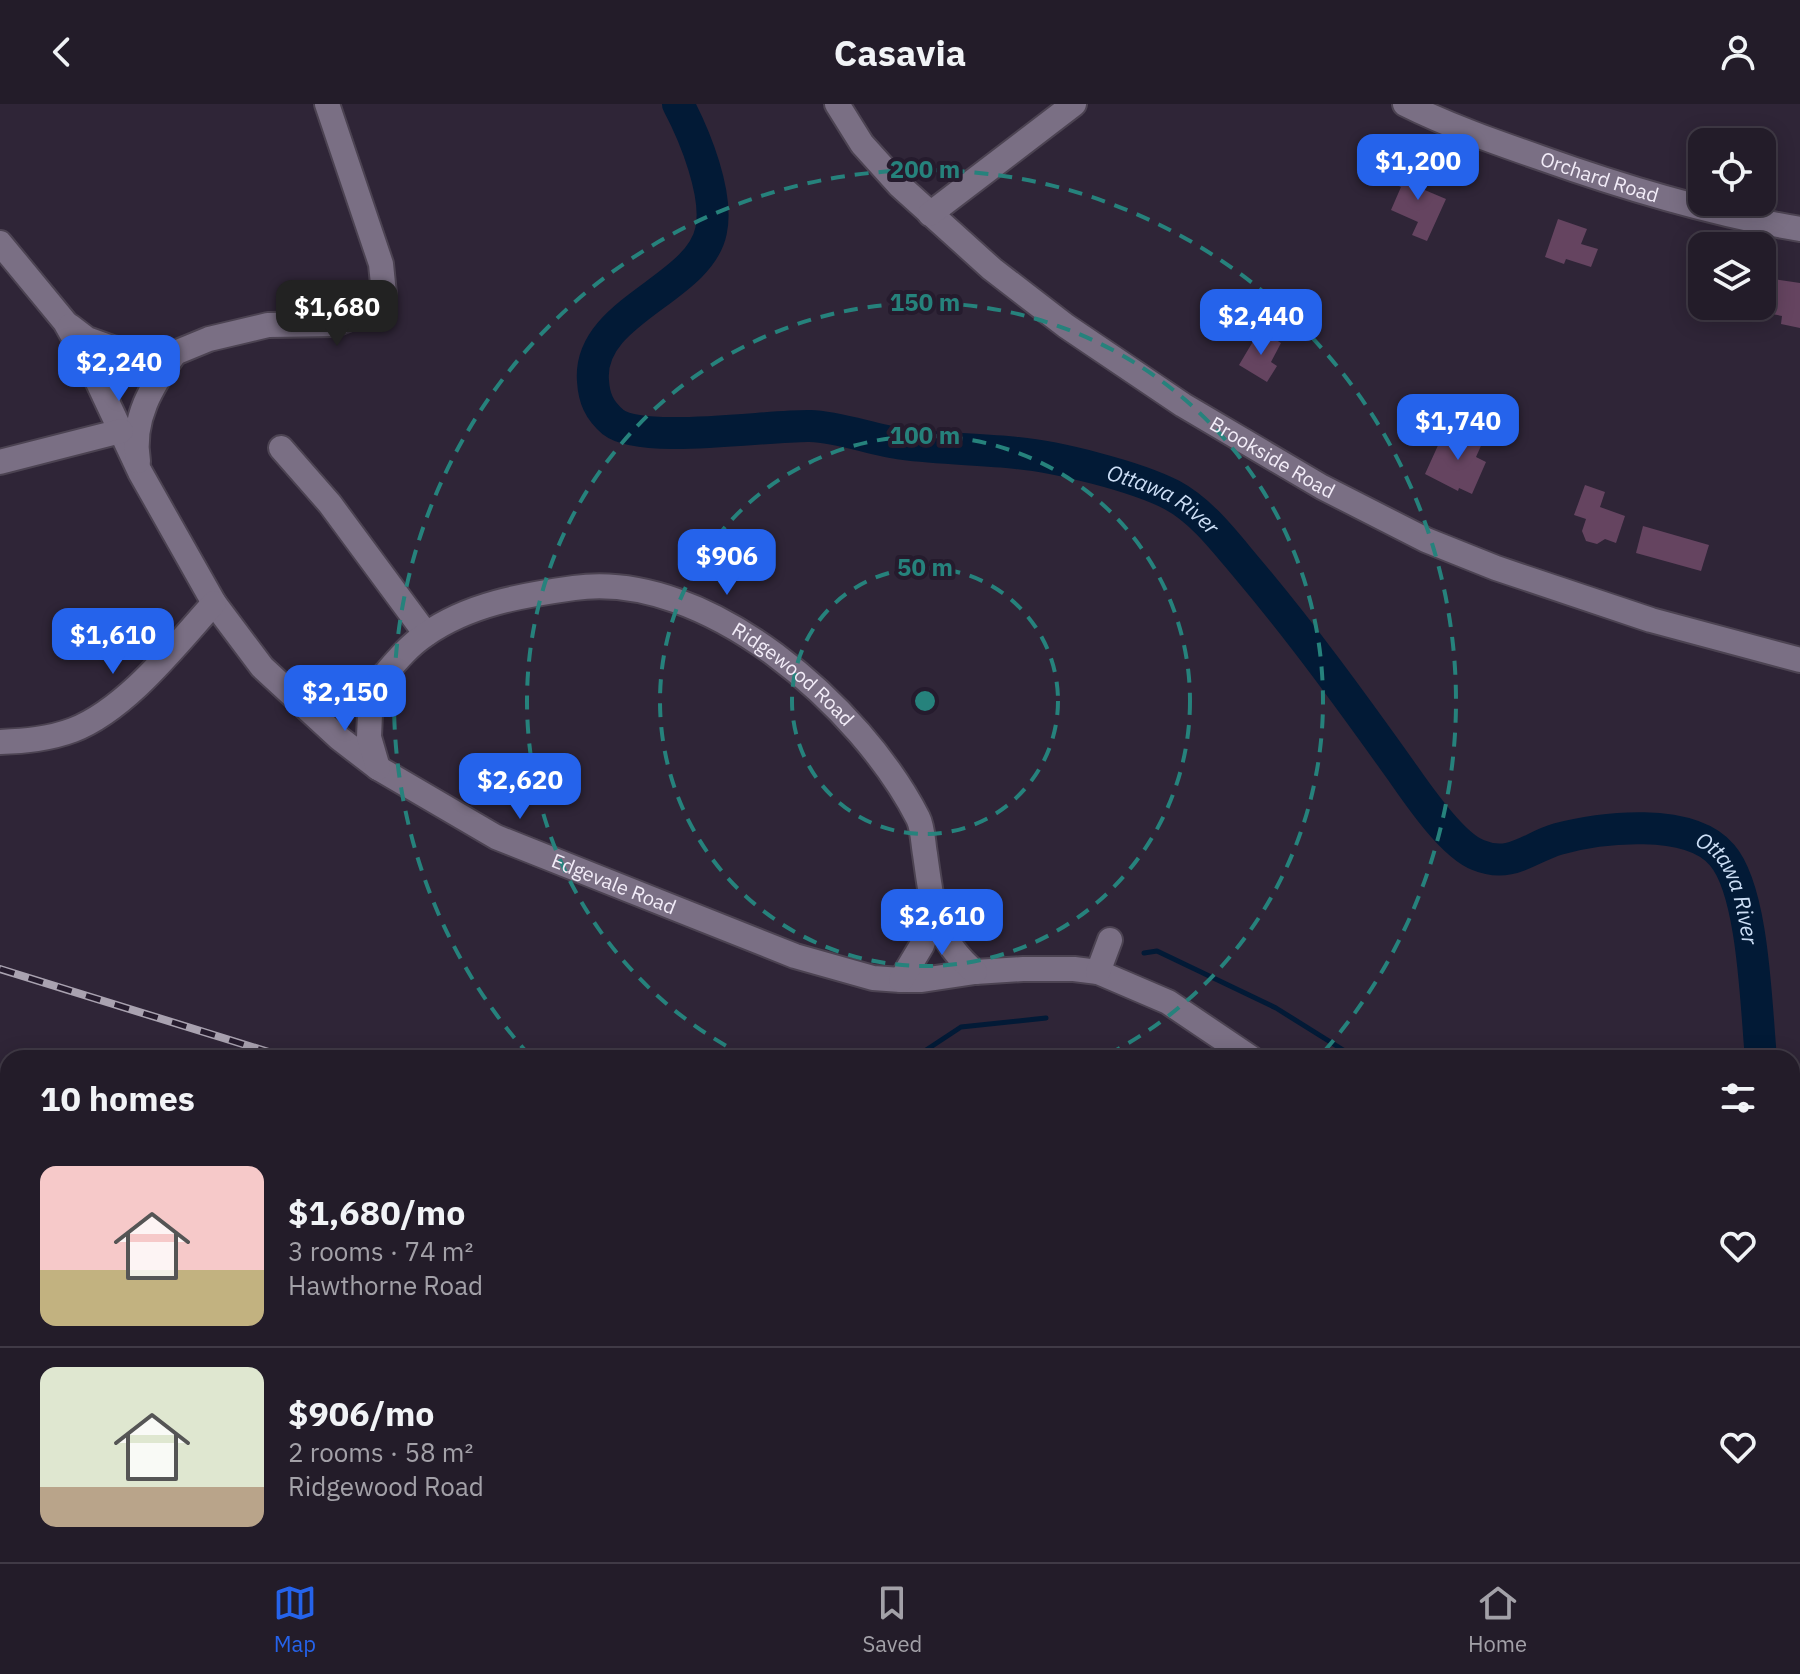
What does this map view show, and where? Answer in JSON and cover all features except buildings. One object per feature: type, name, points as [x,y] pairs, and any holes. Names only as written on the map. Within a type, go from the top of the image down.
[{"type":"street","points":[[65,322],[87,339],[112,348],[143,353],[175,353],[209,339],[254,328],[303,323],[335,324],[360,314],[384,294],[381,264],[327,104]]},
{"type":"street","name":"Brookside Road","points":[[837,104],[862,144],[899,185],[992,269],[1066,326],[1183,405],[1322,487],[1426,540],[1496,568],[1651,620],[1800,660]]},
{"type":"street","points":[[930,214],[1074,104]]},
{"type":"street","name":"Orchard Road","points":[[1405,104],[1479,136],[1628,187],[1745,220],[1800,229]]},
{"type":"street","name":"Edgevale Road","points":[[0,243],[65,322],[94,374],[140,472],[214,603],[262,667],[339,738],[378,768],[496,837],[795,956],[873,978],[901,980],[1036,969],[1098,972],[1168,1002],[1239,1050]]},
{"type":"street","points":[[140,472],[136,446],[144,404],[155,381],[175,353]]},
{"type":"street","points":[[0,462],[121,431]]},
{"type":"street","points":[[281,448],[330,504],[426,634]]},
{"type":"street","name":"Ridgewood Road","points":[[371,691],[405,652],[426,634],[499,600],[579,587],[628,588],[680,603],[721,622],[792,666],[819,688],[879,756],[920,821],[933,911],[958,958],[975,972]]},
{"type":"street","points":[[0,742],[40,739],[75,730],[124,699],[214,603]]},
{"type":"street","points":[[306,706],[325,705],[371,691],[369,737],[378,768]]},
{"type":"street","name":"Ridgewood Road","points":[[901,980],[922,945],[933,911]]},
{"type":"street","points":[[1098,972],[1110,940]]},
{"type":"waterway","name":"Ottawa River","points":[[678,104],[709,183],[713,217],[711,231],[702,252],[687,269],[625,318],[607,336],[596,357],[595,393],[601,408],[613,422],[628,429],[677,433],[822,427],[903,444],[1053,459],[1118,474],[1172,495],[1203,518],[1230,548],[1307,643],[1426,806],[1468,850],[1500,860],[1558,839],[1597,831],[1644,828],[1689,835],[1708,843],[1722,855],[1733,872],[1747,922],[1760,1050]]},
{"type":"waterway","points":[[1144,953],[1157,951],[1276,1008],[1343,1050]]},
{"type":"waterway","points":[[926,1050],[961,1027],[1046,1018]]},
{"type":"railway","points":[[0,969],[262,1050]]}]
